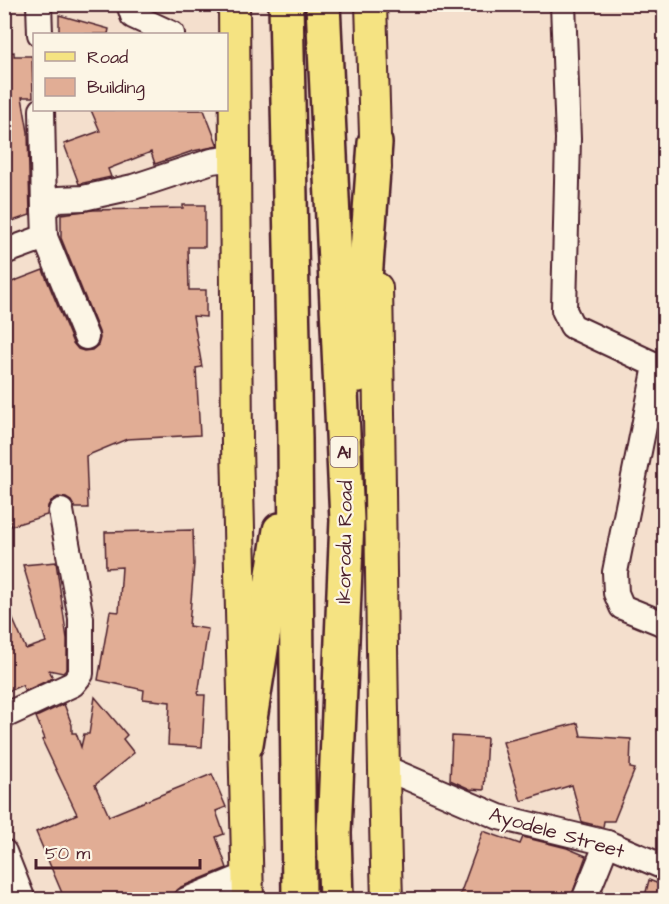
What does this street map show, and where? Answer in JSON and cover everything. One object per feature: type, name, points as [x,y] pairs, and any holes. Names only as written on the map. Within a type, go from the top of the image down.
[{"type":"highway","points":[[286,4],[295,439],[299,900]]},
{"type":"highway","name":"Ikorodu Road","points":[[323,4],[347,520],[334,833],[336,900]]},
{"type":"highway","points":[[347,520],[375,143]]},
{"type":"highway","points":[[246,744],[295,439]]},
{"type":"main road","points":[[234,4],[230,62],[234,158],[237,446],[248,887]]},
{"type":"main road","name":"Ikorodu Road","points":[[371,4],[387,900]]},
{"type":"street","points":[[39,4],[40,33]]},
{"type":"street","points":[[129,4],[133,16],[170,33]]},
{"type":"street","points":[[563,4],[568,139],[564,310],[572,326],[660,368],[615,572],[616,592],[622,607],[664,624]]},
{"type":"street","points":[[42,111],[45,237],[86,337]]},
{"type":"street","points":[[44,209],[58,199],[83,198],[133,186],[212,161],[234,158]]},
{"type":"street","points":[[4,252],[45,237]]},
{"type":"street","points":[[4,716],[73,684],[81,674],[81,618],[61,511]]},
{"type":"street","name":"Ayodele Street","points":[[383,768],[499,817],[607,843],[664,867]]},
{"type":"street","points":[[584,900],[607,843]]},
{"type":"street","points":[[4,852],[24,900]]},
{"type":"street","points":[[186,900],[248,887]]},
{"type":"building","points":[[59,15],[109,29],[108,33],[59,33]]},
{"type":"building","points":[[14,52],[14,56],[32,56],[33,97],[22,97],[28,132],[30,215],[4,224],[4,53]]},
{"type":"building","points":[[91,111],[204,111],[218,146],[193,151],[155,164],[151,152],[108,169],[111,177],[79,184],[64,144],[100,131]]},
{"type":"building","points":[[183,205],[205,205],[205,247],[188,247],[189,290],[206,290],[206,317],[193,316],[202,367],[196,368],[200,435],[127,439],[86,456],[88,508],[75,508],[71,501],[58,497],[51,501],[47,515],[11,526],[5,504],[4,285],[43,270],[73,343],[78,349],[92,350],[98,345],[99,332],[61,238],[61,214],[93,210],[183,208]]},
{"type":"building","points":[[193,530],[194,564],[189,626],[208,629],[198,695],[205,695],[202,747],[168,745],[170,702],[143,699],[144,690],[98,680],[110,611],[119,612],[122,567],[106,568],[105,532]]},
{"type":"building","points":[[56,562],[67,639],[67,669],[63,673],[49,670],[53,678],[25,691],[22,685],[4,693],[4,599],[26,649],[46,642],[23,565]]},
{"type":"building","points":[[95,697],[127,735],[123,739],[134,753],[95,785],[109,816],[212,774],[226,807],[216,811],[224,834],[216,837],[227,868],[181,887],[173,896],[162,900],[65,900],[36,832],[77,814],[42,740],[45,739],[36,717],[64,704],[72,725],[72,733],[76,733],[81,747],[84,734],[89,734]]},
{"type":"building","points":[[578,723],[581,736],[631,739],[630,768],[635,769],[614,821],[604,821],[603,827],[582,822],[572,785],[521,801],[503,742]]},
{"type":"building","points":[[452,736],[487,738],[484,790],[470,789],[450,780]]},
{"type":"building","points":[[483,831],[520,844],[523,837],[567,848],[586,856],[570,900],[458,900]]},
{"type":"building","points":[[649,880],[664,886],[664,900],[644,900]]}]
